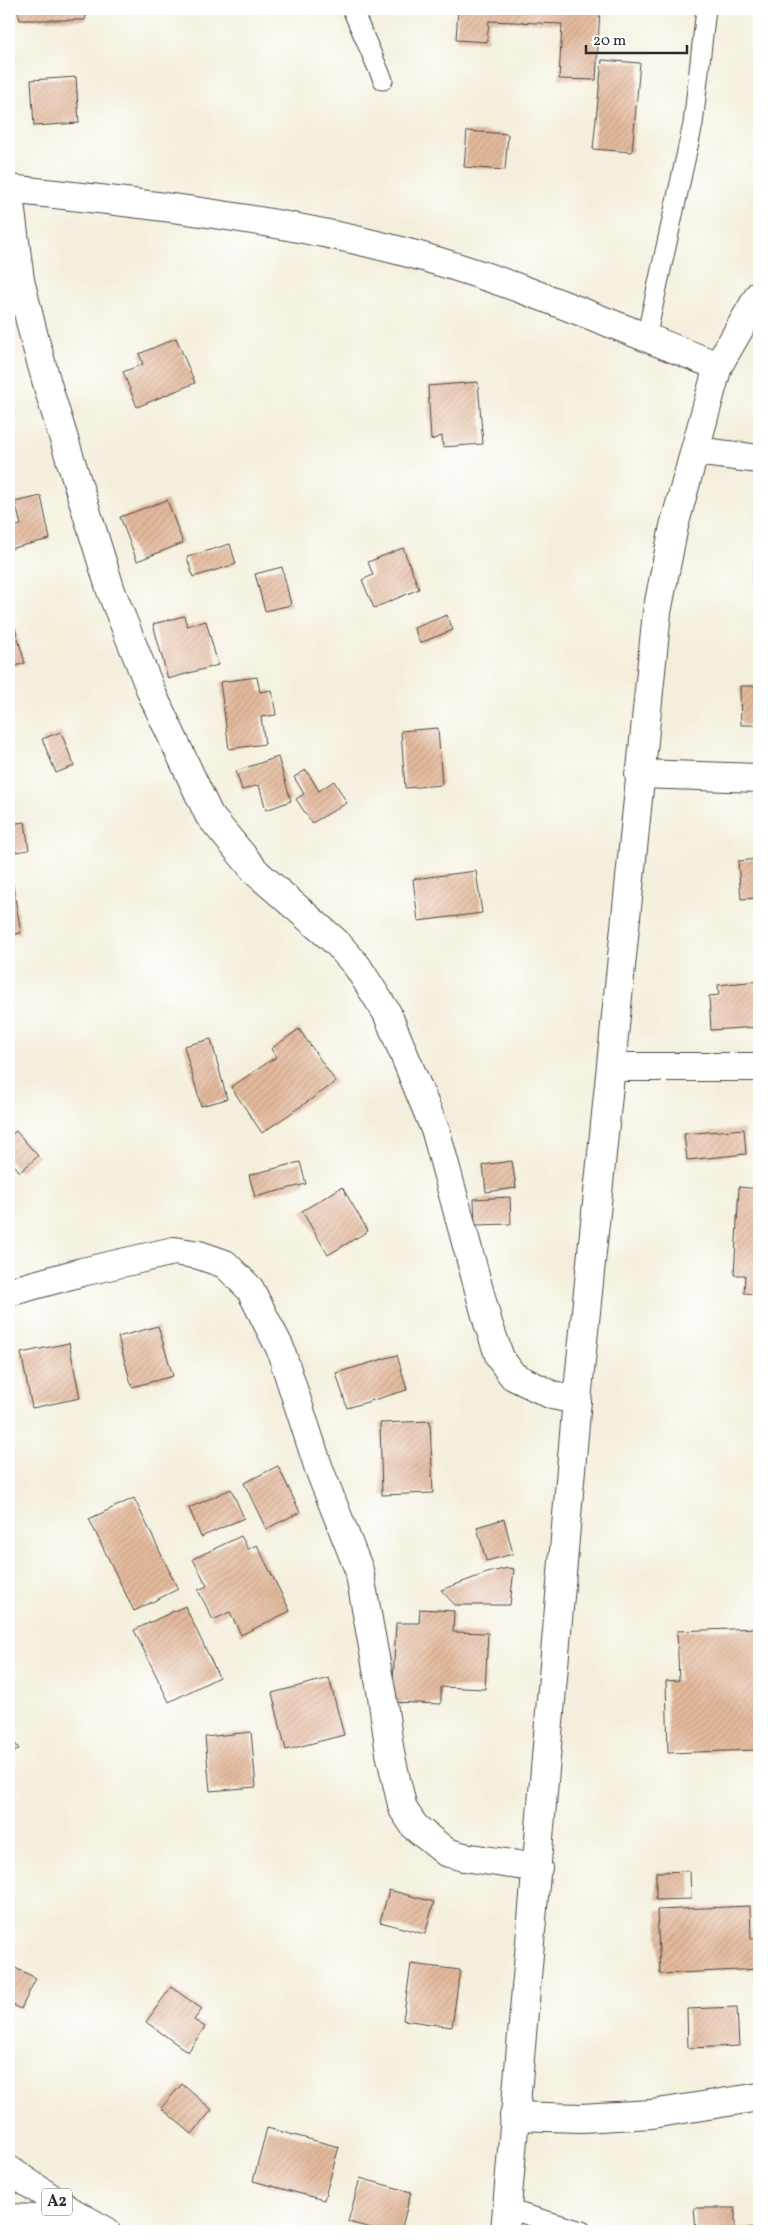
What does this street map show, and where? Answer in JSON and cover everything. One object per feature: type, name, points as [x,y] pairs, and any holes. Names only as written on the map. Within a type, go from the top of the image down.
[{"type":"main road","points":[[9,189],[131,202],[270,222],[398,250],[467,271],[718,366]]},
{"type":"main road","points":[[9,196],[20,280],[34,337],[111,591],[153,696],[209,815],[257,873],[337,944],[357,966],[387,1013],[436,1132],[488,1323],[500,1358],[513,1376],[552,1395],[577,1400]]},
{"type":"main road","points":[[506,2220],[538,1868],[577,1400],[639,774],[657,612],[674,526],[718,366],[759,295]]},
{"type":"main road","points":[[695,451],[759,459]]},
{"type":"main road","points":[[639,774],[759,778]]},
{"type":"main road","points":[[611,1067],[759,1067]]},
{"type":"main road","points":[[9,1292],[82,1272],[174,1251],[199,1255],[225,1264],[250,1289],[280,1348],[318,1469],[359,1570],[382,1696],[390,1753],[403,1809],[415,1827],[446,1852],[464,1857],[538,1868]]},
{"type":"main road","points":[[514,2116],[580,2118],[652,2114],[759,2097]]},
{"type":"main road","name":"A2","points":[[9,2170],[72,2212],[106,2231]]},
{"type":"main road","points":[[9,2218],[36,2219],[72,2212]]},
{"type":"lane","points":[[352,9],[383,80]]},
{"type":"lane","points":[[646,338],[693,124],[706,9]]},
{"type":"lane","points":[[506,2220],[582,2231]]},
{"type":"building","points":[[17,9],[88,9],[85,20],[20,20]]},
{"type":"building","points":[[458,9],[600,9],[596,80],[559,79],[562,24],[489,21],[487,42],[456,40]]},
{"type":"building","points":[[602,60],[640,63],[632,152],[593,149]]},
{"type":"building","points":[[76,77],[79,123],[34,126],[31,80]]},
{"type":"building","points":[[467,131],[508,134],[505,170],[464,167]]},
{"type":"building","points":[[176,338],[195,383],[137,407],[123,372],[143,364],[139,354]]},
{"type":"building","points":[[478,382],[483,444],[443,447],[442,436],[431,440],[428,386]]},
{"type":"building","points":[[41,496],[50,539],[9,549],[9,528],[21,525],[15,502]]},
{"type":"building","points":[[167,500],[183,543],[137,561],[120,517]]},
{"type":"building","points":[[230,544],[236,564],[193,577],[187,557]]},
{"type":"building","points":[[403,548],[419,589],[374,608],[362,580],[373,575],[368,562]]},
{"type":"building","points":[[759,557],[759,596],[758,596],[756,558]]},
{"type":"building","points":[[282,567],[291,605],[265,611],[255,574]]},
{"type":"building","points":[[447,615],[453,630],[420,643],[414,628]]},
{"type":"building","points":[[184,616],[187,626],[206,621],[218,665],[168,679],[153,624]]},
{"type":"building","points":[[13,621],[25,663],[9,668],[9,623]]},
{"type":"building","points":[[257,677],[260,692],[272,690],[276,715],[261,717],[265,744],[229,749],[220,682]]},
{"type":"building","points":[[740,686],[759,686],[759,725],[741,725]]},
{"type":"building","points":[[438,728],[442,785],[405,788],[401,731]]},
{"type":"building","points":[[61,732],[74,766],[56,773],[42,739]]},
{"type":"building","points":[[278,757],[291,801],[266,810],[259,785],[242,790],[236,771]]},
{"type":"building","points":[[306,770],[319,791],[334,781],[347,803],[312,823],[296,799],[304,794],[294,777]]},
{"type":"building","points":[[25,822],[29,850],[9,853],[9,824]]},
{"type":"building","points":[[759,859],[759,898],[741,899],[738,861]]},
{"type":"building","points":[[476,871],[482,913],[418,921],[413,879]]},
{"type":"building","points":[[11,874],[21,933],[9,935],[9,875]]},
{"type":"building","points":[[759,981],[759,1027],[711,1030],[709,996],[719,995],[718,985]]},
{"type":"building","points":[[299,1029],[336,1082],[262,1133],[231,1087],[276,1057],[271,1049]]},
{"type":"building","points":[[211,1039],[227,1099],[201,1106],[184,1046]]},
{"type":"building","points":[[744,1129],[746,1154],[687,1160],[684,1134]]},
{"type":"building","points":[[16,1131],[38,1156],[20,1172],[9,1159],[9,1137]]},
{"type":"building","points":[[512,1161],[516,1188],[486,1192],[483,1165]]},
{"type":"building","points":[[300,1162],[306,1184],[255,1197],[249,1175]]},
{"type":"building","points":[[342,1187],[368,1231],[328,1255],[302,1211]]},
{"type":"building","points":[[739,1187],[759,1189],[759,1294],[744,1293],[745,1275],[734,1275]]},
{"type":"building","points":[[510,1197],[511,1224],[475,1225],[474,1199]]},
{"type":"building","points":[[158,1326],[173,1376],[132,1387],[118,1337]]},
{"type":"building","points":[[69,1343],[80,1398],[32,1408],[21,1353]]},
{"type":"building","points":[[397,1355],[407,1390],[347,1408],[336,1373]]},
{"type":"building","points":[[430,1421],[433,1493],[382,1495],[380,1423]]},
{"type":"building","points":[[278,1466],[300,1512],[266,1529],[244,1483]]},
{"type":"building","points":[[231,1489],[244,1518],[201,1537],[189,1508]]},
{"type":"building","points":[[134,1498],[178,1589],[134,1611],[89,1519]]},
{"type":"building","points":[[504,1519],[513,1554],[486,1561],[477,1527]]},
{"type":"building","points":[[241,1536],[248,1549],[257,1545],[290,1611],[241,1635],[230,1612],[213,1620],[198,1590],[207,1586],[193,1559]]},
{"type":"building","points":[[508,1568],[514,1569],[510,1605],[455,1605],[441,1590],[487,1573]]},
{"type":"building","points":[[185,1606],[219,1677],[169,1702],[134,1630]]},
{"type":"building","points":[[420,1609],[454,1611],[453,1632],[488,1633],[485,1689],[441,1687],[441,1704],[392,1702],[396,1623],[419,1623]]},
{"type":"building","points":[[759,1628],[759,1746],[756,1750],[668,1753],[666,1681],[679,1680],[677,1631]]},
{"type":"building","points":[[329,1678],[344,1735],[286,1750],[272,1693]]},
{"type":"building","points":[[251,1732],[256,1787],[210,1791],[205,1737]]},
{"type":"building","points":[[9,1735],[19,1749],[9,1756]]},
{"type":"building","points":[[690,1871],[691,1899],[656,1900],[656,1872]]},
{"type":"building","points":[[389,1890],[434,1902],[425,1934],[380,1922]]},
{"type":"building","points":[[750,1906],[751,1939],[759,1939],[759,1969],[660,1974],[657,1910]]},
{"type":"building","points":[[411,1964],[460,1970],[452,2027],[403,2020]]},
{"type":"building","points":[[9,1965],[36,1978],[21,2009],[9,2003]]},
{"type":"building","points":[[171,1987],[202,2009],[194,2020],[205,2027],[188,2052],[146,2022]]},
{"type":"building","points":[[737,2007],[739,2046],[688,2048],[687,2009]]},
{"type":"building","points":[[182,2084],[212,2110],[192,2134],[161,2108]]},
{"type":"building","points":[[267,2128],[339,2147],[324,2200],[253,2181]]},
{"type":"building","points":[[360,2178],[411,2192],[401,2231],[383,2231],[348,2222]]},
{"type":"building","points":[[694,2208],[735,2208],[735,2229],[759,2228],[759,2231],[696,2231]]}]
